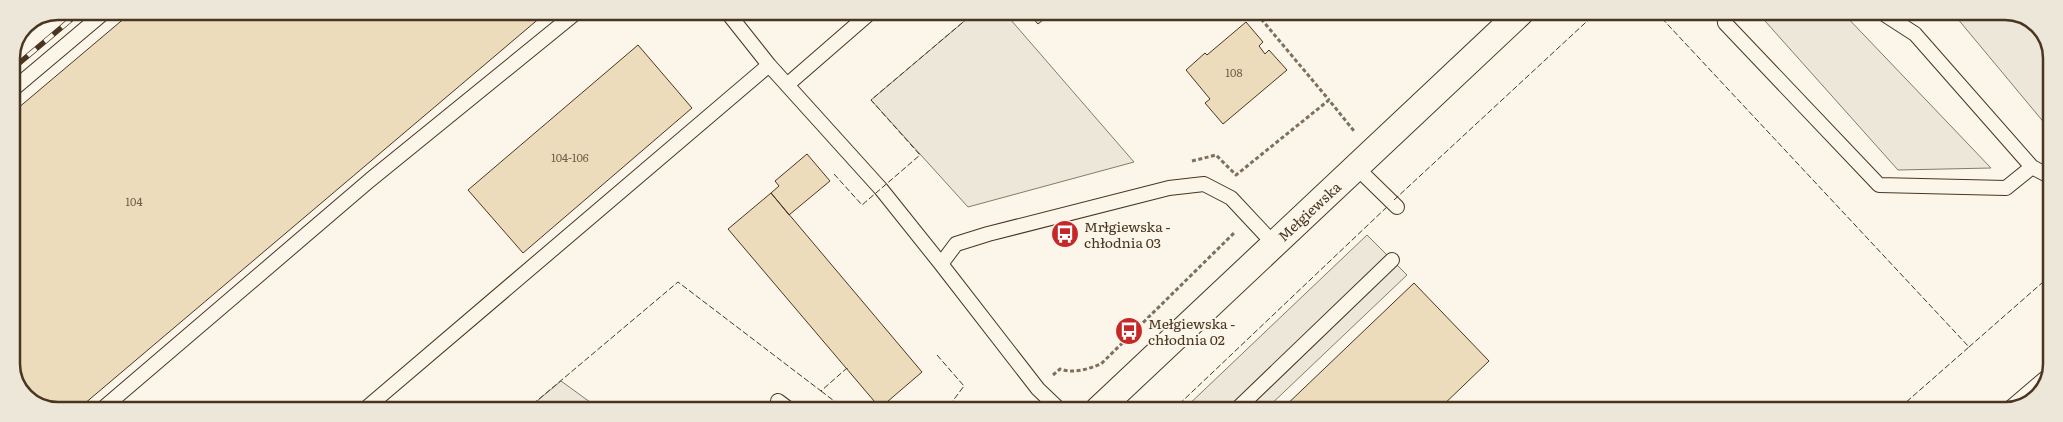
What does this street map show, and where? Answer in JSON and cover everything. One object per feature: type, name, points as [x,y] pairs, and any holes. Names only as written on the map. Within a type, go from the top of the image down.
[{"type":"street","name":"Mełgiewska","points":[[1106,402],[1512,20]]},
{"type":"lane","points":[[20,83],[95,20]]},
{"type":"lane","points":[[110,402],[370,180],[568,20]]},
{"type":"lane","points":[[733,20],[769,65],[881,189],[1038,388],[1052,402]]},
{"type":"lane","points":[[787,85],[862,20]]},
{"type":"lane","points":[[1725,20],[1725,23],[1879,185],[2006,188],[2032,167]]},
{"type":"lane","points":[[1893,20],[1915,34],[2032,167],[2043,173]]},
{"type":"lane","points":[[373,402],[769,65]]},
{"type":"lane","points":[[1356,167],[1397,207]]},
{"type":"lane","points":[[941,264],[956,244],[1052,217],[1169,188],[1204,184],[1231,198],[1274,244]]},
{"type":"lane","points":[[1244,402],[1392,260]]},
{"type":"lane","points":[[2022,398],[2036,386]]},
{"type":"path","points":[[1262,20],[1359,136]]},
{"type":"path","points":[[1190,161],[1216,155],[1236,175],[1329,100]]},
{"type":"path","points":[[1038,388],[1060,369],[1068,372],[1077,371],[1101,364],[1250,218]]},
{"type":"shaded area","points":[[966,20],[1011,20],[1134,162],[968,207],[871,100]]},
{"type":"shaded area","points":[[1764,20],[1850,20],[1991,168],[1898,170]]},
{"type":"shaded area","points":[[1959,20],[2012,21],[2024,25],[2034,33],[2040,44],[2043,56],[2043,121]]},
{"type":"shaded area","points":[[1367,235],[1407,275],[1273,402],[1191,402]]},
{"type":"shaded area","points":[[561,381],[590,402],[536,402]]},
{"type":"building","points":[[122,20],[537,20],[86,402],[58,402],[39,397],[26,385],[21,371],[20,106]]},
{"type":"building","points":[[1034,20],[1043,20],[1038,24]]},
{"type":"building","points":[[1246,22],[1263,42],[1259,46],[1265,54],[1269,50],[1287,70],[1223,124],[1205,103],[1210,99],[1186,70]]},
{"type":"building","points":[[638,45],[692,108],[523,253],[468,190]]},
{"type":"building","points":[[807,154],[830,181],[789,215],[771,193],[779,186],[775,181]]},
{"type":"building","points":[[771,193],[922,372],[887,402],[875,402],[728,229]]},
{"type":"building","points":[[1414,283],[1489,361],[1446,402],[1289,402]]},
{"type":"railway","points":[[20,62],[70,20]]},
{"type":"fence","points":[[834,174],[862,205],[920,155],[871,100],[966,20]]},
{"type":"fence","points":[[1394,200],[1588,20]]},
{"type":"fence","points":[[1663,20],[1969,347],[1906,402]]},
{"type":"fence","points":[[1181,402],[1389,205]]},
{"type":"fence","points":[[536,402],[678,282],[821,391],[847,368],[848,370]]},
{"type":"fence","points":[[1969,347],[2043,282]]},
{"type":"fence","points":[[937,355],[964,386],[952,402]]},
{"type":"fence","points":[[821,391],[835,402]]},
{"type":"place","name":"Mrłgiewska - chłodnia 03","points":[[1065,234]]},
{"type":"place","name":"Mełgiewska - chłodnia 02","points":[[1129,331]]}]
